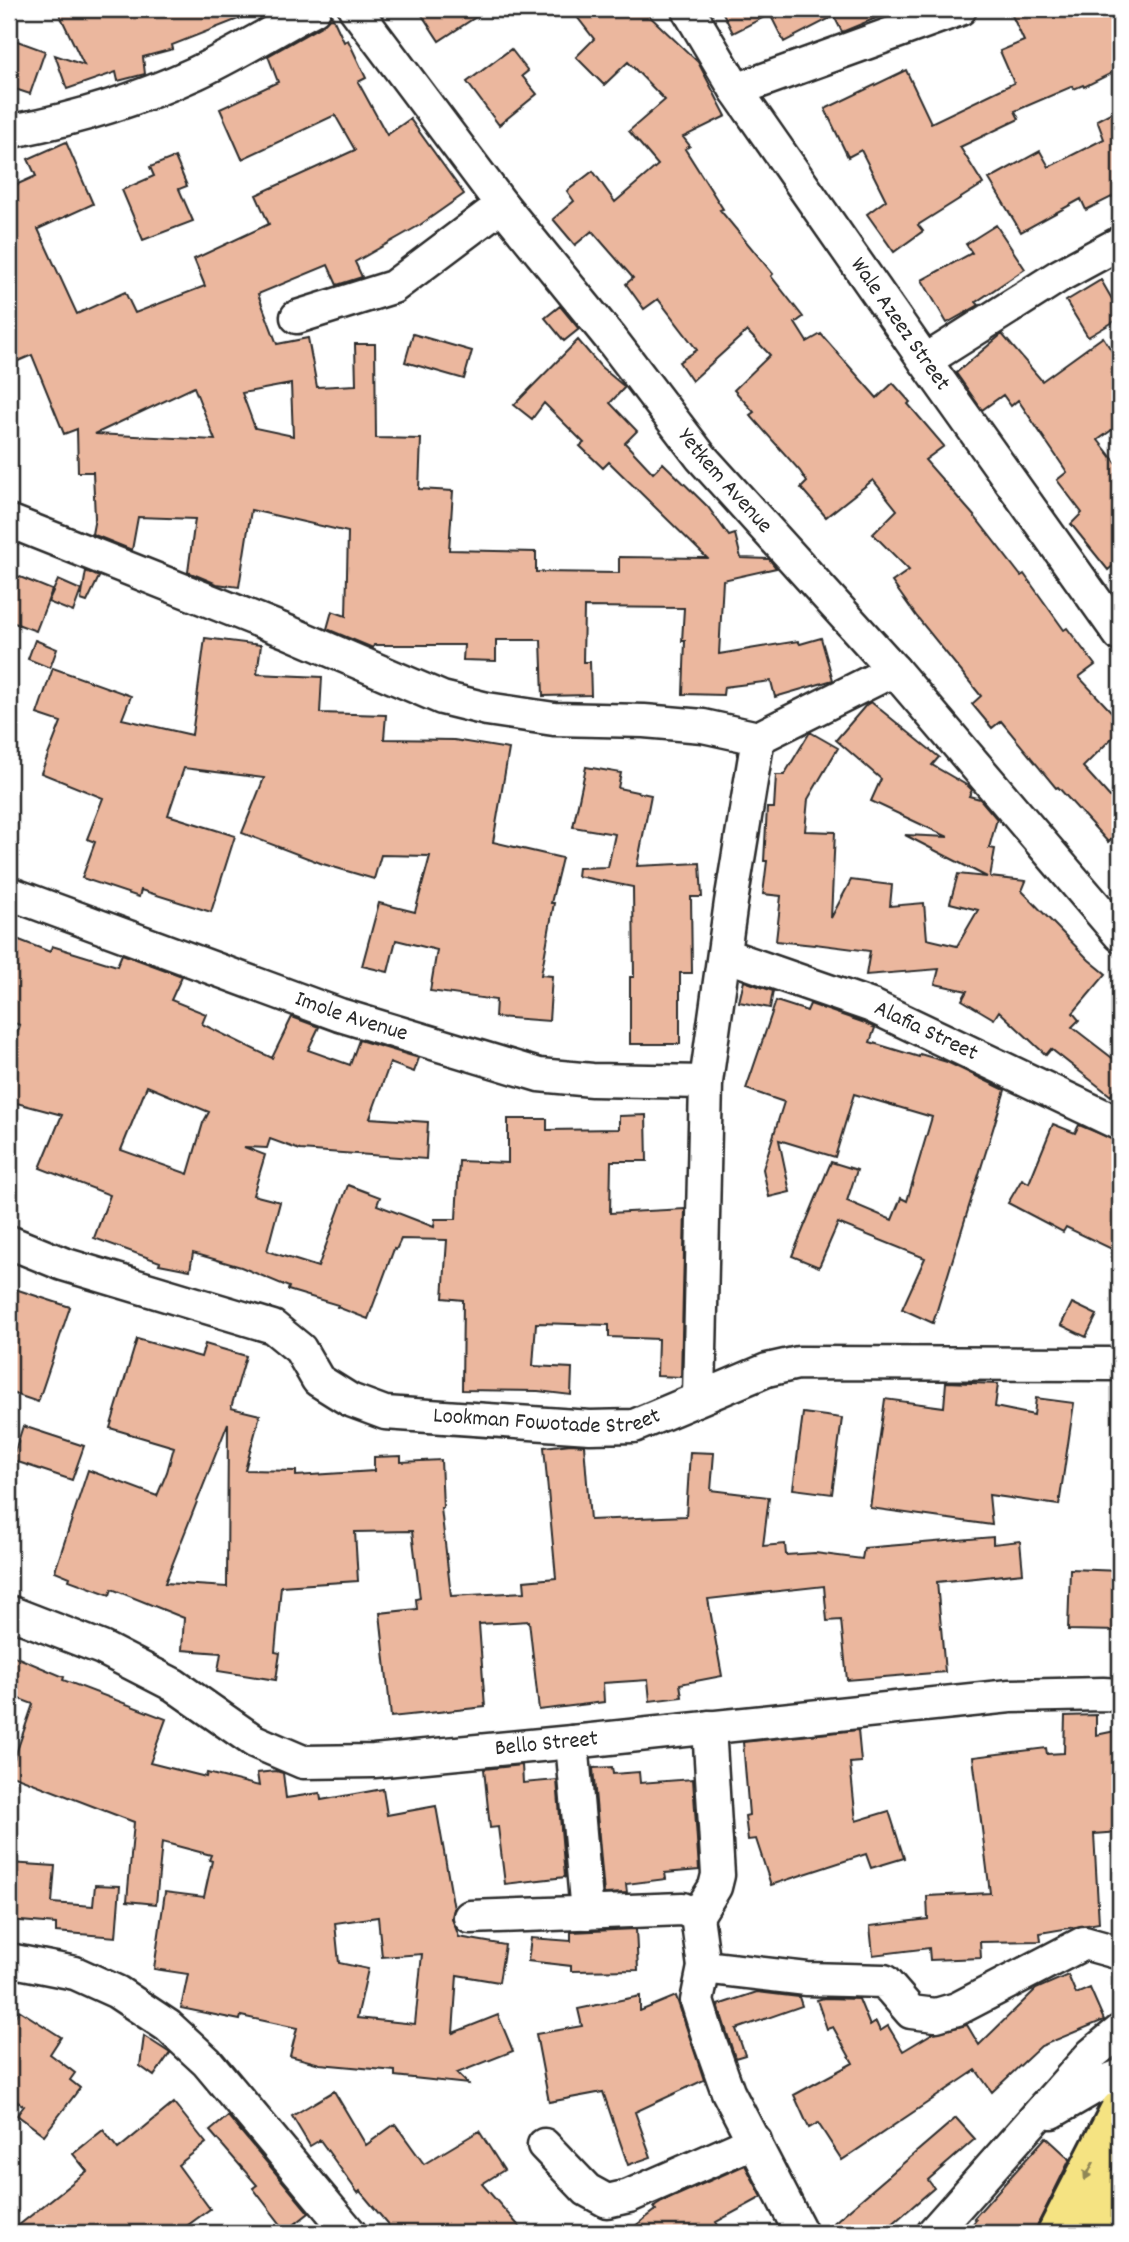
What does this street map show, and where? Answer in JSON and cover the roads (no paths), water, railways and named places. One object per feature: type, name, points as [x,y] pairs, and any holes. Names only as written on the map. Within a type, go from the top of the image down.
[{"type":"main road","points":[[1057,2233],[1120,2110]]},
{"type":"main road","points":[[1098,2233],[1120,2188]]},
{"type":"street","points":[[9,130],[73,120],[124,103],[197,73],[314,9]]},
{"type":"street","name":"Yetkem Avenue","points":[[355,9],[502,205],[611,339],[701,457],[894,670],[1120,935]]},
{"type":"street","name":"Wale Azeez Street","points":[[688,9],[736,90],[925,361],[1117,624]]},
{"type":"street","points":[[736,90],[960,9]]},
{"type":"street","points":[[297,317],[393,287],[502,205]]},
{"type":"street","points":[[925,361],[1059,276],[1120,243]]},
{"type":"street","points":[[9,521],[288,632],[442,698],[487,709],[554,719],[645,721],[703,726],[758,738],[894,670]]},
{"type":"street","points":[[699,1398],[706,1082],[731,902],[758,738]]},
{"type":"street","name":"Imole Avenue","points":[[9,893],[340,1015],[539,1075],[592,1080],[706,1082]]},
{"type":"street","name":"Alafia Street","points":[[725,955],[872,1006],[1120,1124]]},
{"type":"street","name":"Lookman Fowotade Street","points":[[9,1242],[63,1264],[273,1327],[300,1349],[318,1380],[350,1400],[385,1413],[590,1427],[634,1426],[767,1370],[798,1363],[1120,1364]]},
{"type":"street","name":"Bello Street","points":[[9,1612],[102,1648],[174,1685],[254,1741],[303,1762],[374,1760],[572,1742],[1010,1696],[1120,1695]]},
{"type":"street","points":[[709,1727],[718,1875],[715,1887],[697,1916],[704,1967],[696,2001],[728,2092],[801,2233]]},
{"type":"street","points":[[572,1742],[587,1913]]},
{"type":"street","points":[[470,1917],[683,1909],[697,1916]]},
{"type":"street","points":[[704,1967],[807,1979],[884,1981],[911,2012],[936,2015],[957,2009],[1084,1943],[1120,1953]]},
{"type":"street","points":[[9,1960],[75,1973],[117,1992],[167,2026],[207,2062],[350,2233]]},
{"type":"street","points":[[933,2233],[1092,2054],[1120,2031]]},
{"type":"street","points":[[1033,2123],[1102,2083],[1120,2076]]},
{"type":"street","points":[[544,2145],[587,2190],[607,2200],[629,2196],[755,2141]]}]
